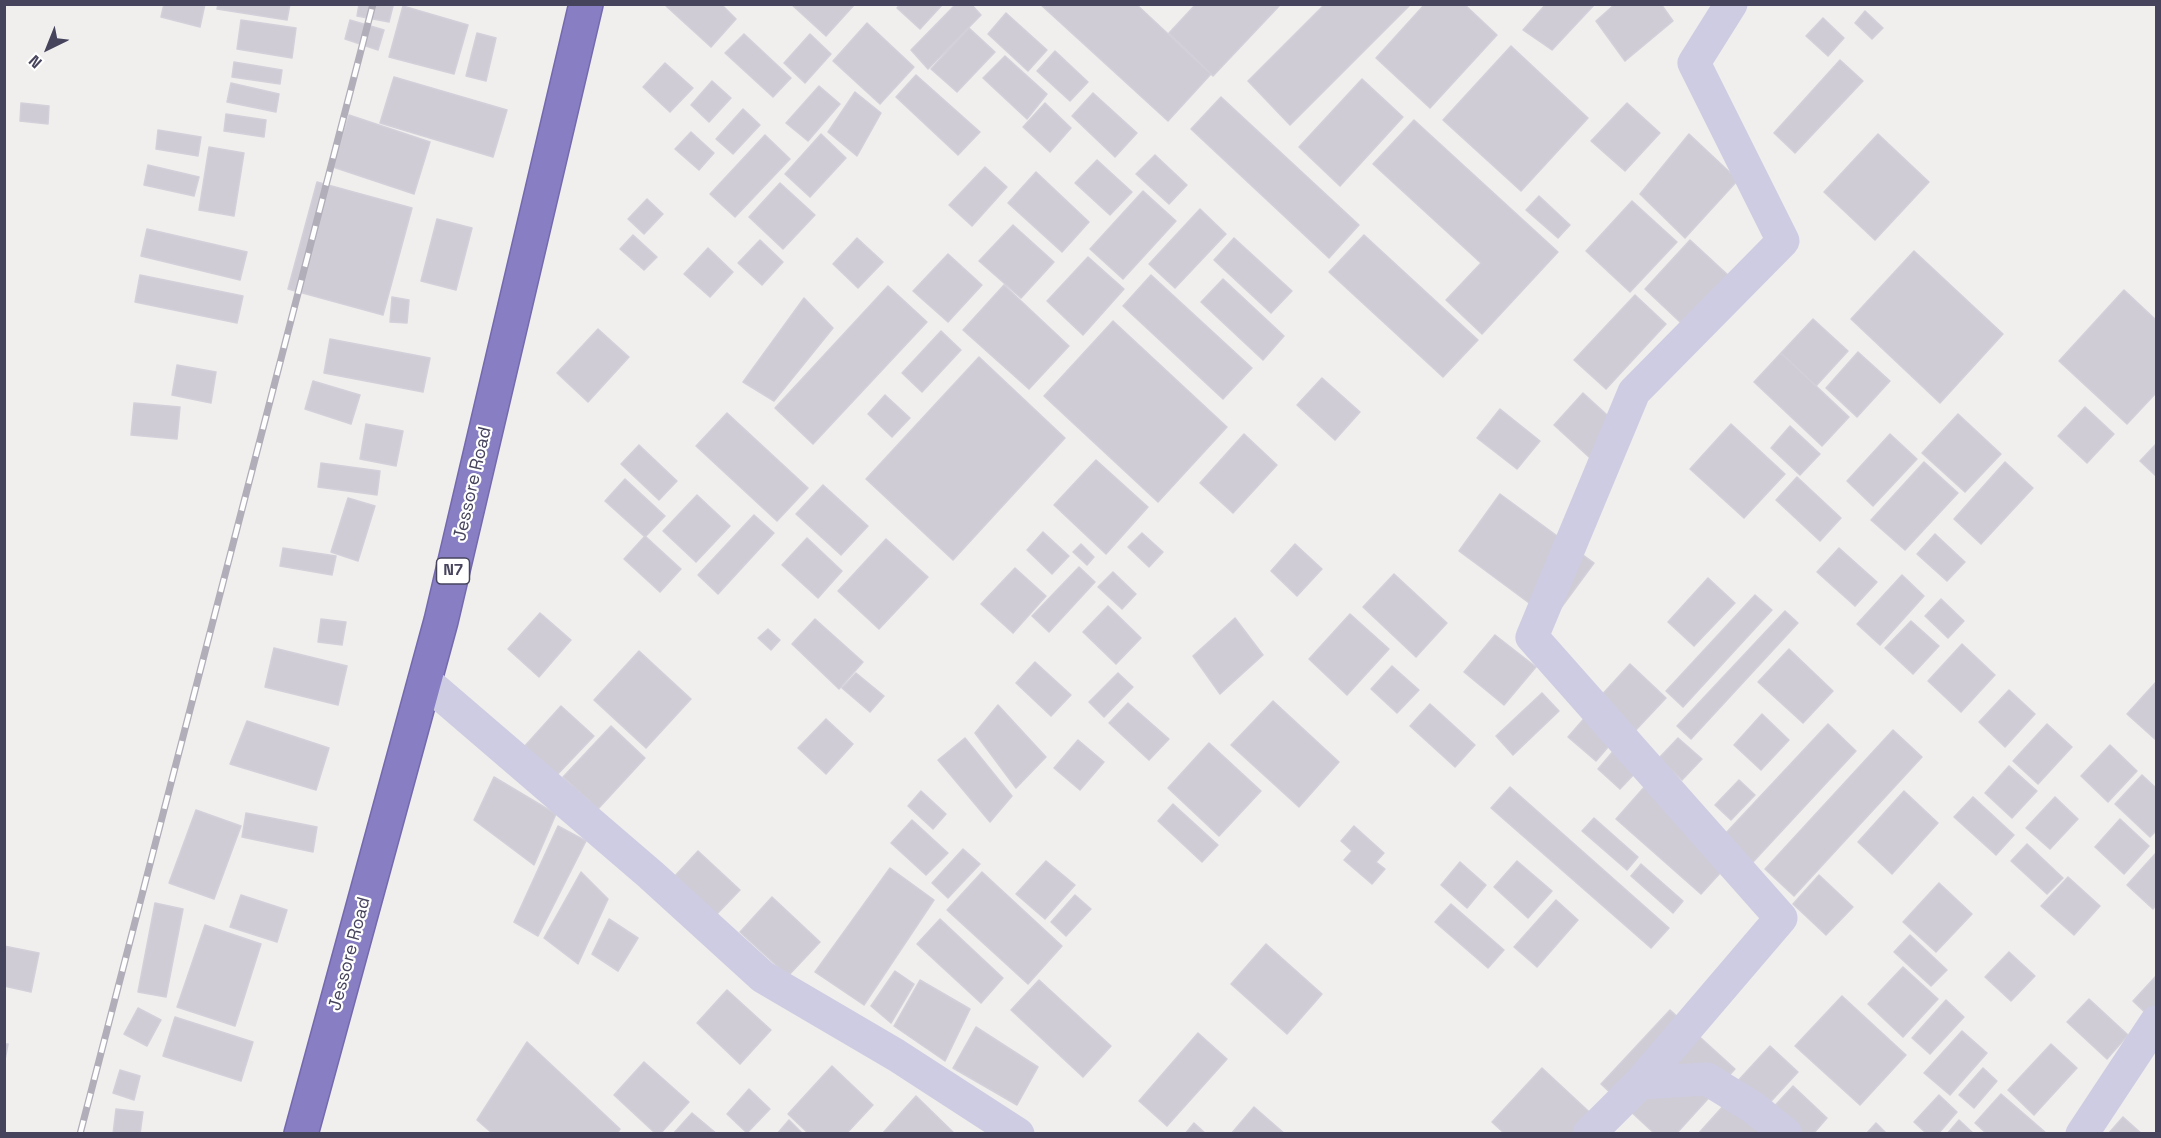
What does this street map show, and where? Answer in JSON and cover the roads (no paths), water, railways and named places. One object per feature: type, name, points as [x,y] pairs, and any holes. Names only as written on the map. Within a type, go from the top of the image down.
[{"type":"highway","name":"Jessore Road","points":[[301,1134],[425,681],[586,4]]},
{"type":"street","points":[[1589,1134],[1640,1083],[1781,918],[1532,638],[1634,392],[1783,241],[1694,63],[1731,4]]},
{"type":"street","points":[[425,681],[642,868],[763,977],[896,1055],[1018,1134]]},
{"type":"street","points":[[2082,1134],[2157,1022]]},
{"type":"street","points":[[1640,1083],[1707,1079],[1754,1108],[1786,1134]]},
{"type":"railway","points":[[80,1134],[373,4]]}]
